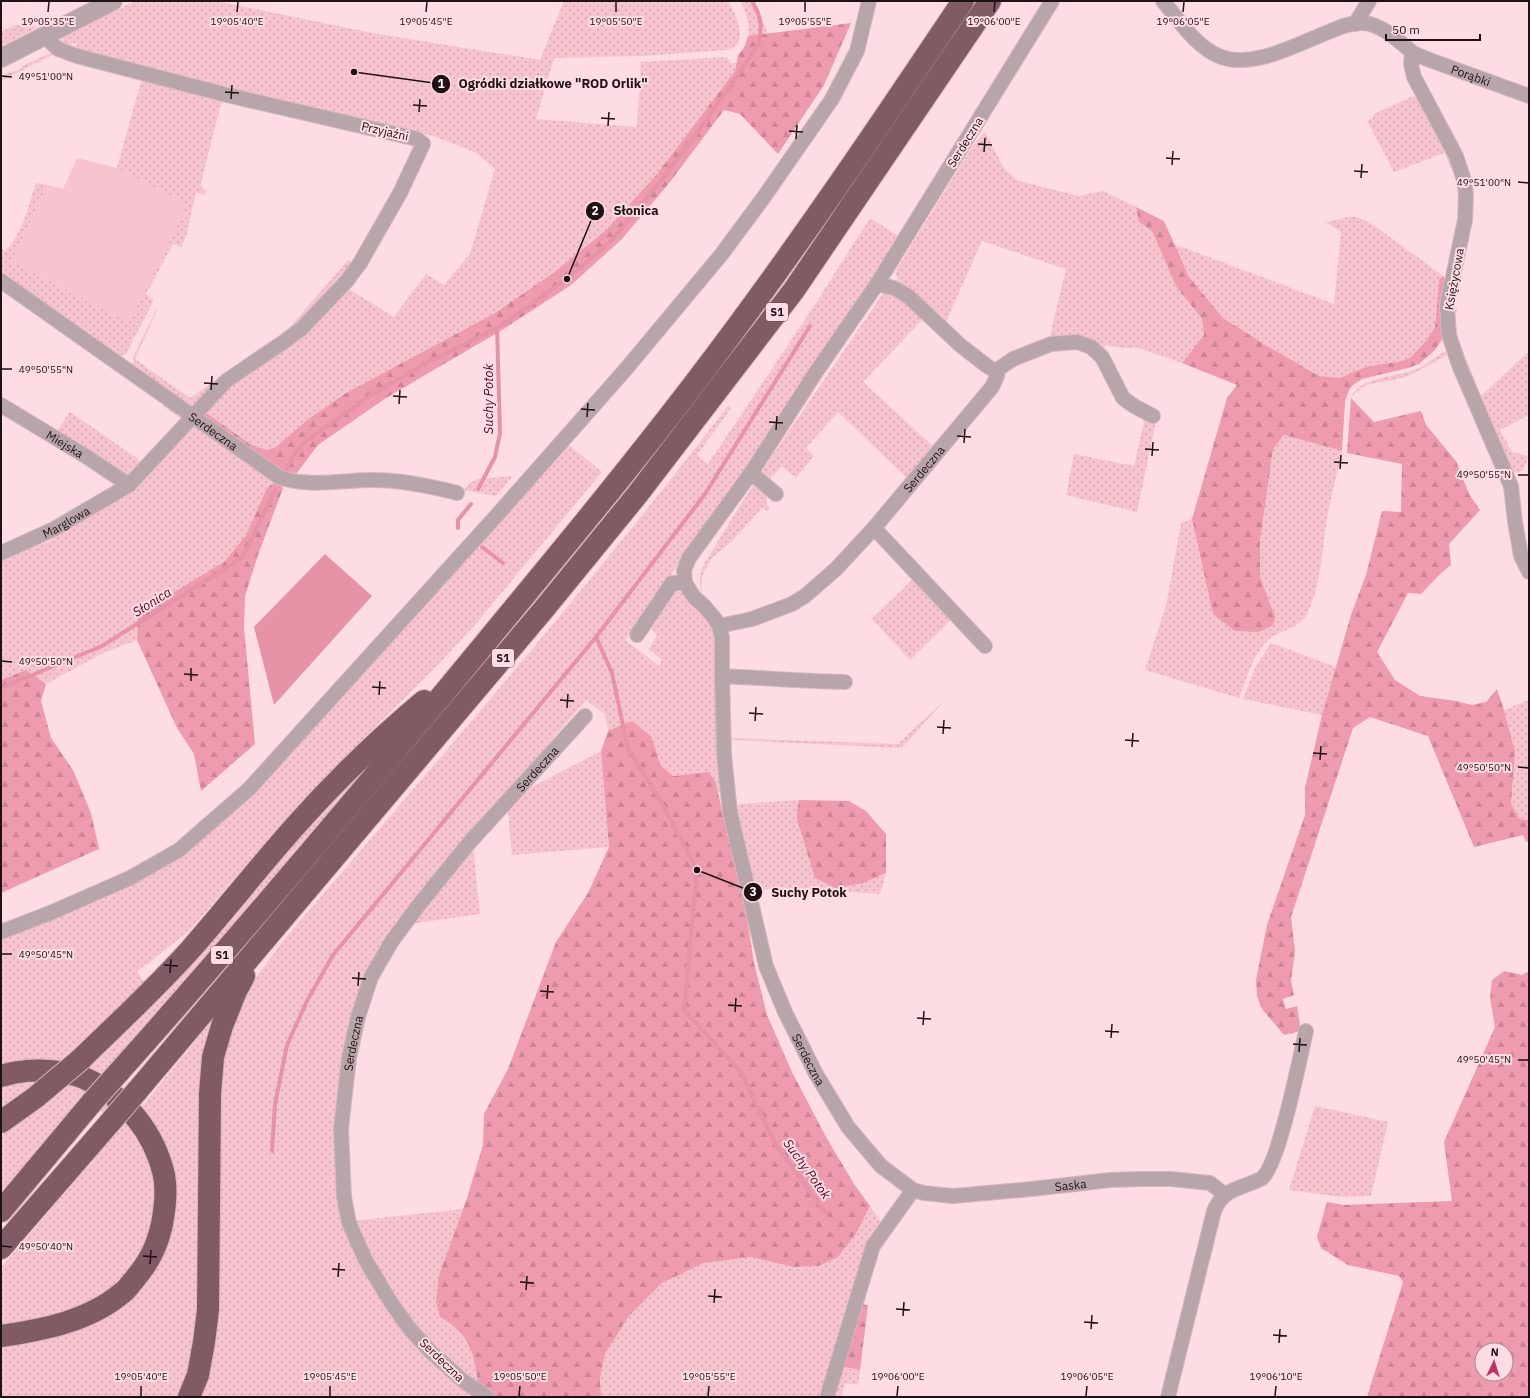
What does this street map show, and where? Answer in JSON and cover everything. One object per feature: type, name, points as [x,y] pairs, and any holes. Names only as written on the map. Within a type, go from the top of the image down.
[{"type":"highway","name":"S1","points":[[1,1211],[93,1102],[200,981],[324,836],[620,481],[713,360],[799,243],[963,1]]},
{"type":"highway","name":"S1","points":[[1,1248],[260,946],[544,609],[642,489],[794,290],[990,1]]},
{"type":"highway","points":[[1,1122],[36,1096],[81,1059],[130,1012],[190,950],[298,823],[352,765],[384,734],[469,662]]},
{"type":"highway","points":[[189,1397],[198,1375],[208,1310],[210,1094],[213,1057],[222,1026],[236,991],[260,946]]},
{"type":"highway","points":[[1,1076],[18,1072],[53,1071],[83,1078],[111,1093],[131,1111],[146,1131],[164,1176],[165,1205],[159,1239],[147,1264],[123,1293],[91,1314],[52,1327],[1,1336]]},
{"type":"street","points":[[1,58],[113,1]]},
{"type":"street","points":[[1,932],[50,913],[130,878],[179,850],[249,789],[498,514],[626,369],[720,254],[764,196],[832,99],[857,51],[869,1]]},
{"type":"street","name":"Serdeczna","points":[[913,1190],[881,1166],[848,1127],[816,1074],[785,1012],[766,966],[730,812],[724,755],[722,637],[719,626],[705,607],[694,597],[685,583],[684,570],[688,558],[750,473],[816,372],[877,284],[1052,1]]},
{"type":"street","points":[[1162,1],[1191,35],[1203,46],[1218,56],[1235,61],[1264,57],[1331,30],[1362,23],[1378,26],[1393,36],[1413,53]]},
{"type":"street","points":[[1354,24],[1369,1]]},
{"type":"street","name":"Przyjaźni","points":[[44,36],[58,49],[77,56],[227,95],[417,138],[423,144],[423,147],[378,234],[346,282],[301,329],[286,341],[226,381],[194,416]]},
{"type":"street","name":"Porąbki","points":[[1413,53],[1529,96]]},
{"type":"street","name":"Księżycowa","points":[[1413,53],[1411,65],[1414,77],[1456,156],[1464,180],[1466,194],[1465,220],[1448,304],[1448,334],[1459,365],[1512,486],[1515,522],[1521,556],[1529,572]]},
{"type":"street","name":"Serdeczna","points":[[1,281],[279,477],[308,483],[388,480],[416,484],[457,494]]},
{"type":"street","points":[[877,284],[894,288],[908,296],[976,358],[992,369],[997,370],[1013,359],[1051,344],[1069,342],[1084,344],[1091,347],[1102,357],[1123,398],[1134,406],[1153,416]]},
{"type":"street","name":"Serdeczna","points":[[719,626],[752,619],[780,610],[799,600],[836,569],[874,528],[992,387],[997,370]]},
{"type":"street","name":"Miejska","points":[[1,405],[87,457],[129,486]]},
{"type":"street","name":"Marglowa","points":[[1,553],[54,529],[129,486],[194,416]]},
{"type":"street","points":[[750,473],[776,494]]},
{"type":"street","points":[[874,528],[985,646]]},
{"type":"street","points":[[637,635],[672,583],[685,583]]},
{"type":"street","points":[[722,676],[815,682],[846,682]]},
{"type":"street","name":"Serdeczna","points":[[487,1397],[462,1380],[430,1351],[409,1328],[390,1301],[366,1261],[349,1223],[344,1197],[341,1129],[349,1058],[358,1017],[371,977],[392,942],[418,906],[469,843],[585,716]]},
{"type":"street","points":[[1168,1397],[1208,1228],[1218,1201],[1224,1194],[1263,1178],[1268,1169],[1279,1143],[1306,1031]]},
{"type":"street","name":"Saska","points":[[913,1190],[924,1193],[953,1196],[1110,1180],[1171,1179],[1210,1183],[1224,1194]]},
{"type":"street","points":[[827,1397],[873,1246],[913,1190]]},
{"type":"shaded area","points":[[135,1],[217,1],[372,33],[540,60],[564,1],[728,1],[735,14],[740,36],[734,47],[726,50],[642,56],[554,58],[536,119],[637,127],[641,62],[727,57],[731,63],[736,63],[735,71],[657,174],[607,229],[556,271],[495,313],[346,393],[307,420],[276,447],[267,450],[250,444],[205,412],[218,395],[347,288],[394,317],[426,274],[444,285],[470,254],[495,169],[475,152],[433,136],[284,104],[81,53],[75,43],[67,46],[62,44],[61,41],[64,37]]},
{"type":"shaded area","points":[[740,1],[755,1],[768,34],[748,36],[749,27],[747,18]]},
{"type":"shaded area","points":[[15,25],[38,27],[1,46],[1,32]]},
{"type":"shaded area","points":[[51,53],[58,55],[58,57],[52,55],[1,81],[1,76],[13,71],[14,72],[22,68],[22,66]]},
{"type":"shaded area","points":[[142,78],[222,100],[201,183],[201,186],[206,191],[205,195],[196,192],[186,237],[181,247],[173,244],[146,294],[153,299],[153,302],[126,354],[119,357],[1,276],[1,249],[5,251],[21,228],[36,183],[48,185],[12,261],[128,322],[169,242],[186,204],[117,168]]},
{"type":"shaded area","points":[[1411,97],[1419,98],[1454,165],[1451,169],[1445,153],[1394,172],[1367,121],[1373,118],[1374,114]]},
{"type":"shaded area","points":[[985,132],[1005,170],[1019,181],[1079,196],[1103,191],[1136,207],[1139,222],[1152,231],[1176,286],[1202,319],[1204,335],[1182,363],[1138,348],[1123,348],[1106,345],[1101,351],[1047,342],[1050,336],[1066,269],[982,241],[945,324],[900,284],[895,272],[973,145]]},
{"type":"shaded area","points":[[77,158],[117,168],[187,204],[128,322],[12,261],[48,185],[63,189]]},
{"type":"shaded area","points":[[1348,217],[1357,217],[1375,226],[1443,276],[1439,280],[1435,327],[1426,341],[1410,358],[1398,362],[1363,368],[1340,379],[1319,376],[1223,318],[1189,277],[1174,244],[1334,304],[1341,232],[1326,222]]},
{"type":"shaded area","points":[[870,218],[900,237],[772,430],[625,640],[659,666],[662,660],[649,649],[657,635],[651,628],[651,620],[671,591],[678,590],[686,595],[709,621],[718,648],[724,792],[718,792],[716,783],[709,772],[673,776],[661,766],[651,736],[632,721],[608,731],[605,714],[586,700],[396,921],[368,970],[338,1093],[337,1142],[355,1252],[366,1275],[392,1312],[479,1397],[195,1397],[219,1062],[243,998],[282,942],[452,744],[620,543],[728,406],[731,408],[697,455],[708,464],[814,306]]},
{"type":"shaded area","points":[[348,260],[353,264],[306,317],[282,336]]},
{"type":"shaded area","points":[[884,292],[901,299],[924,318],[863,382],[936,449],[909,480],[838,412],[806,448],[814,456],[796,478],[782,466],[767,482],[759,475]]},
{"type":"shaded area","points":[[1456,307],[1458,310],[1454,314],[1454,328],[1481,396],[1529,351],[1529,415],[1500,430],[1512,452],[1528,456],[1525,467],[1520,472],[1517,473],[1509,471],[1471,386],[1457,348],[1452,328],[1452,316]]},
{"type":"shaded area","points":[[157,308],[135,359],[190,398],[239,364],[195,405],[187,408],[144,377],[140,369],[133,364],[134,355]]},
{"type":"shaded area","points":[[1449,351],[1470,406],[1447,355],[1408,376],[1377,382],[1362,388],[1351,398],[1355,391],[1362,385],[1381,378],[1419,368],[1441,354]]},
{"type":"shaded area","points":[[1,399],[56,433],[70,412],[144,463],[183,420],[163,406],[167,401],[183,413],[186,419],[132,479],[127,480],[1,402]]},
{"type":"shaded area","points":[[1140,414],[1156,421],[1137,512],[1066,495],[1074,454],[1134,466],[1144,422]]},
{"type":"shaded area","points":[[192,424],[278,480],[267,488],[246,535],[225,561],[138,614],[137,640],[103,653],[46,684],[26,670],[1,680],[1,557],[30,544],[39,545],[50,541],[64,526],[126,491]]},
{"type":"shaded area","points":[[1284,435],[1342,451],[1325,531],[1318,580],[1312,603],[1307,614],[1299,623],[1272,637],[1262,647],[1250,668],[1239,698],[1145,670],[1166,606],[1181,523],[1192,519],[1213,614],[1275,616],[1260,577],[1260,541],[1273,449]]},
{"type":"shaded area","points":[[569,445],[602,472],[474,626],[432,671],[325,777],[287,818],[190,930],[137,971],[145,983],[84,1043],[55,1066],[1,1070],[1,938],[167,863],[207,836],[286,753]]},
{"type":"shaded area","points":[[513,476],[496,496],[464,490],[469,483],[478,479]]},
{"type":"shaded area","points":[[756,480],[768,491],[766,503],[770,508],[768,511],[762,508],[733,540],[711,559],[702,576],[701,594],[700,579],[704,564]]},
{"type":"shaded area","points":[[325,554],[372,596],[274,705],[254,627]]},
{"type":"shaded area","points":[[915,577],[953,617],[958,626],[957,628],[952,619],[910,660],[872,619]]},
{"type":"shaded area","points":[[1271,643],[1336,667],[1322,715],[1243,699],[1255,668]]},
{"type":"shaded area","points":[[945,700],[902,748],[729,740],[729,738],[898,744]]},
{"type":"shaded area","points":[[1529,700],[1529,820],[1520,819],[1511,804],[1515,752],[1504,710]]},
{"type":"shaded area","points":[[386,747],[101,1080],[81,1072],[356,773]]},
{"type":"shaded area","points":[[601,751],[609,847],[512,855],[508,812],[532,787]]},
{"type":"shaded area","points":[[799,800],[797,810],[863,883],[886,873],[880,894],[777,887],[748,894],[730,812],[739,804]]},
{"type":"shaded area","points":[[473,847],[480,914],[410,924]]},
{"type":"shaded area","points":[[219,1012],[197,1345],[180,1397],[1,1397],[1,1344],[92,1320],[171,1227],[139,1110]]},
{"type":"shaded area","points":[[33,1079],[61,1082],[82,1087],[103,1097],[143,1141],[157,1188],[151,1237],[123,1281],[74,1312],[1,1331],[1,1268],[121,1126],[82,1098],[1,1194],[1,1136],[48,1100],[1,1109],[1,1086]]},
{"type":"shaded area","points":[[1315,1106],[1388,1122],[1371,1196],[1342,1197],[1289,1190]]},
{"type":"shaded area","points":[[870,1206],[880,1220],[879,1226],[823,1397],[601,1397],[600,1379],[605,1354],[629,1316],[662,1283],[704,1263],[752,1257],[793,1267],[857,1232]]},
{"type":"shaded area","points":[[463,1209],[439,1275],[440,1317],[458,1330],[469,1346],[473,1355],[478,1386],[434,1347],[392,1299],[352,1221]]},
{"type":"shaded area","points":[[838,1366],[860,1370],[858,1385],[845,1383],[841,1397],[829,1397]]},
{"type":"green space","points":[[851,23],[824,85],[778,154],[740,114],[724,110],[670,182],[621,240],[571,285],[502,330],[386,398],[318,445],[293,478],[201,416],[205,412],[250,444],[267,450],[276,447],[307,420],[346,393],[495,313],[556,271],[607,229],[657,174],[735,71],[738,55],[744,48],[748,36]]},
{"type":"green space","points":[[1136,207],[1164,221],[1189,277],[1223,318],[1319,376],[1340,378],[1363,368],[1398,362],[1410,358],[1426,341],[1435,327],[1439,280],[1443,276],[1447,282],[1446,334],[1434,351],[1419,364],[1362,379],[1353,385],[1349,390],[1345,401],[1342,451],[1284,435],[1273,449],[1260,541],[1260,577],[1275,616],[1273,625],[1258,632],[1235,631],[1213,614],[1192,519],[1227,398],[1237,385],[1182,363],[1204,335],[1202,319],[1176,286],[1152,231],[1139,222]]},
{"type":"green space","points":[[1351,398],[1374,422],[1421,411],[1426,425],[1456,461],[1469,494],[1480,510],[1449,544],[1451,565],[1421,594],[1408,593],[1377,652],[1395,680],[1420,696],[1456,701],[1472,705],[1486,702],[1497,689],[1515,752],[1511,804],[1520,819],[1529,820],[1529,841],[1526,842],[1523,835],[1474,847],[1428,736],[1370,717],[1353,728],[1291,917],[1295,951],[1291,981],[1294,995],[1283,999],[1286,1009],[1297,1006],[1301,1031],[1284,1035],[1262,1009],[1257,996],[1256,980],[1267,925],[1305,815],[1305,788],[1322,715],[1351,615],[1366,575],[1382,511],[1401,512],[1402,464],[1347,453]]},
{"type":"green space","points":[[278,480],[283,488],[258,555],[245,596],[244,628],[255,744],[201,791],[194,754],[177,728],[137,640],[138,614],[225,561],[246,535],[267,488]]},
{"type":"green space","points":[[26,670],[46,684],[41,701],[51,738],[73,770],[91,813],[99,849],[1,893],[1,680]]},
{"type":"green space","points":[[632,721],[651,736],[661,766],[673,776],[709,772],[716,783],[743,890],[754,963],[767,1015],[792,1072],[826,1137],[854,1184],[870,1206],[857,1232],[838,1257],[818,1266],[793,1267],[752,1257],[704,1263],[662,1283],[629,1316],[605,1354],[600,1379],[601,1397],[493,1397],[478,1386],[473,1355],[464,1338],[458,1330],[440,1317],[436,1302],[439,1275],[467,1198],[483,1145],[484,1114],[508,1069],[556,942],[588,893],[609,847],[601,751],[608,731]]},
{"type":"green space","points":[[799,800],[849,801],[866,811],[886,834],[886,873],[863,883],[835,888],[815,878],[797,819]]},
{"type":"green space","points":[[1504,971],[1522,975],[1529,971],[1529,1397],[1367,1397],[1403,1282],[1399,1276],[1348,1265],[1321,1248],[1317,1237],[1327,1202],[1344,1205],[1452,1201],[1444,1142],[1495,1027],[1490,998],[1492,980]]},
{"type":"green space","points":[[857,1304],[868,1305],[860,1370],[838,1366]]},
{"type":"waterway","name":"Słonica","points":[[284,473],[297,450],[310,438],[371,395],[430,361],[497,328],[567,279],[614,238],[663,178],[702,126],[759,43],[761,26],[758,13],[752,1]]},
{"type":"waterway","points":[[272,1151],[275,1104],[287,1045],[307,1001],[333,955],[596,637],[705,494],[810,326]]},
{"type":"waterway","name":"Suchy Potok","points":[[478,489],[495,457],[500,433],[497,328]]},
{"type":"waterway","name":"Słonica","points":[[1,688],[102,646],[243,557],[275,490]]},
{"type":"waterway","points":[[458,528],[458,520],[471,504]]},
{"type":"waterway","points":[[482,547],[503,563]]},
{"type":"waterway","name":"Suchy Potok","points":[[596,637],[612,673],[628,749],[660,800],[697,870],[684,1010],[740,1071],[776,1145],[826,1213]]},
{"type":"place","name":"Ogródki działkowe \"ROD Orlik\"","points":[[354,72]]},
{"type":"place","name":"Słonica","points":[[567,279]]},
{"type":"place","name":"Suchy Potok","points":[[697,870]]}]
